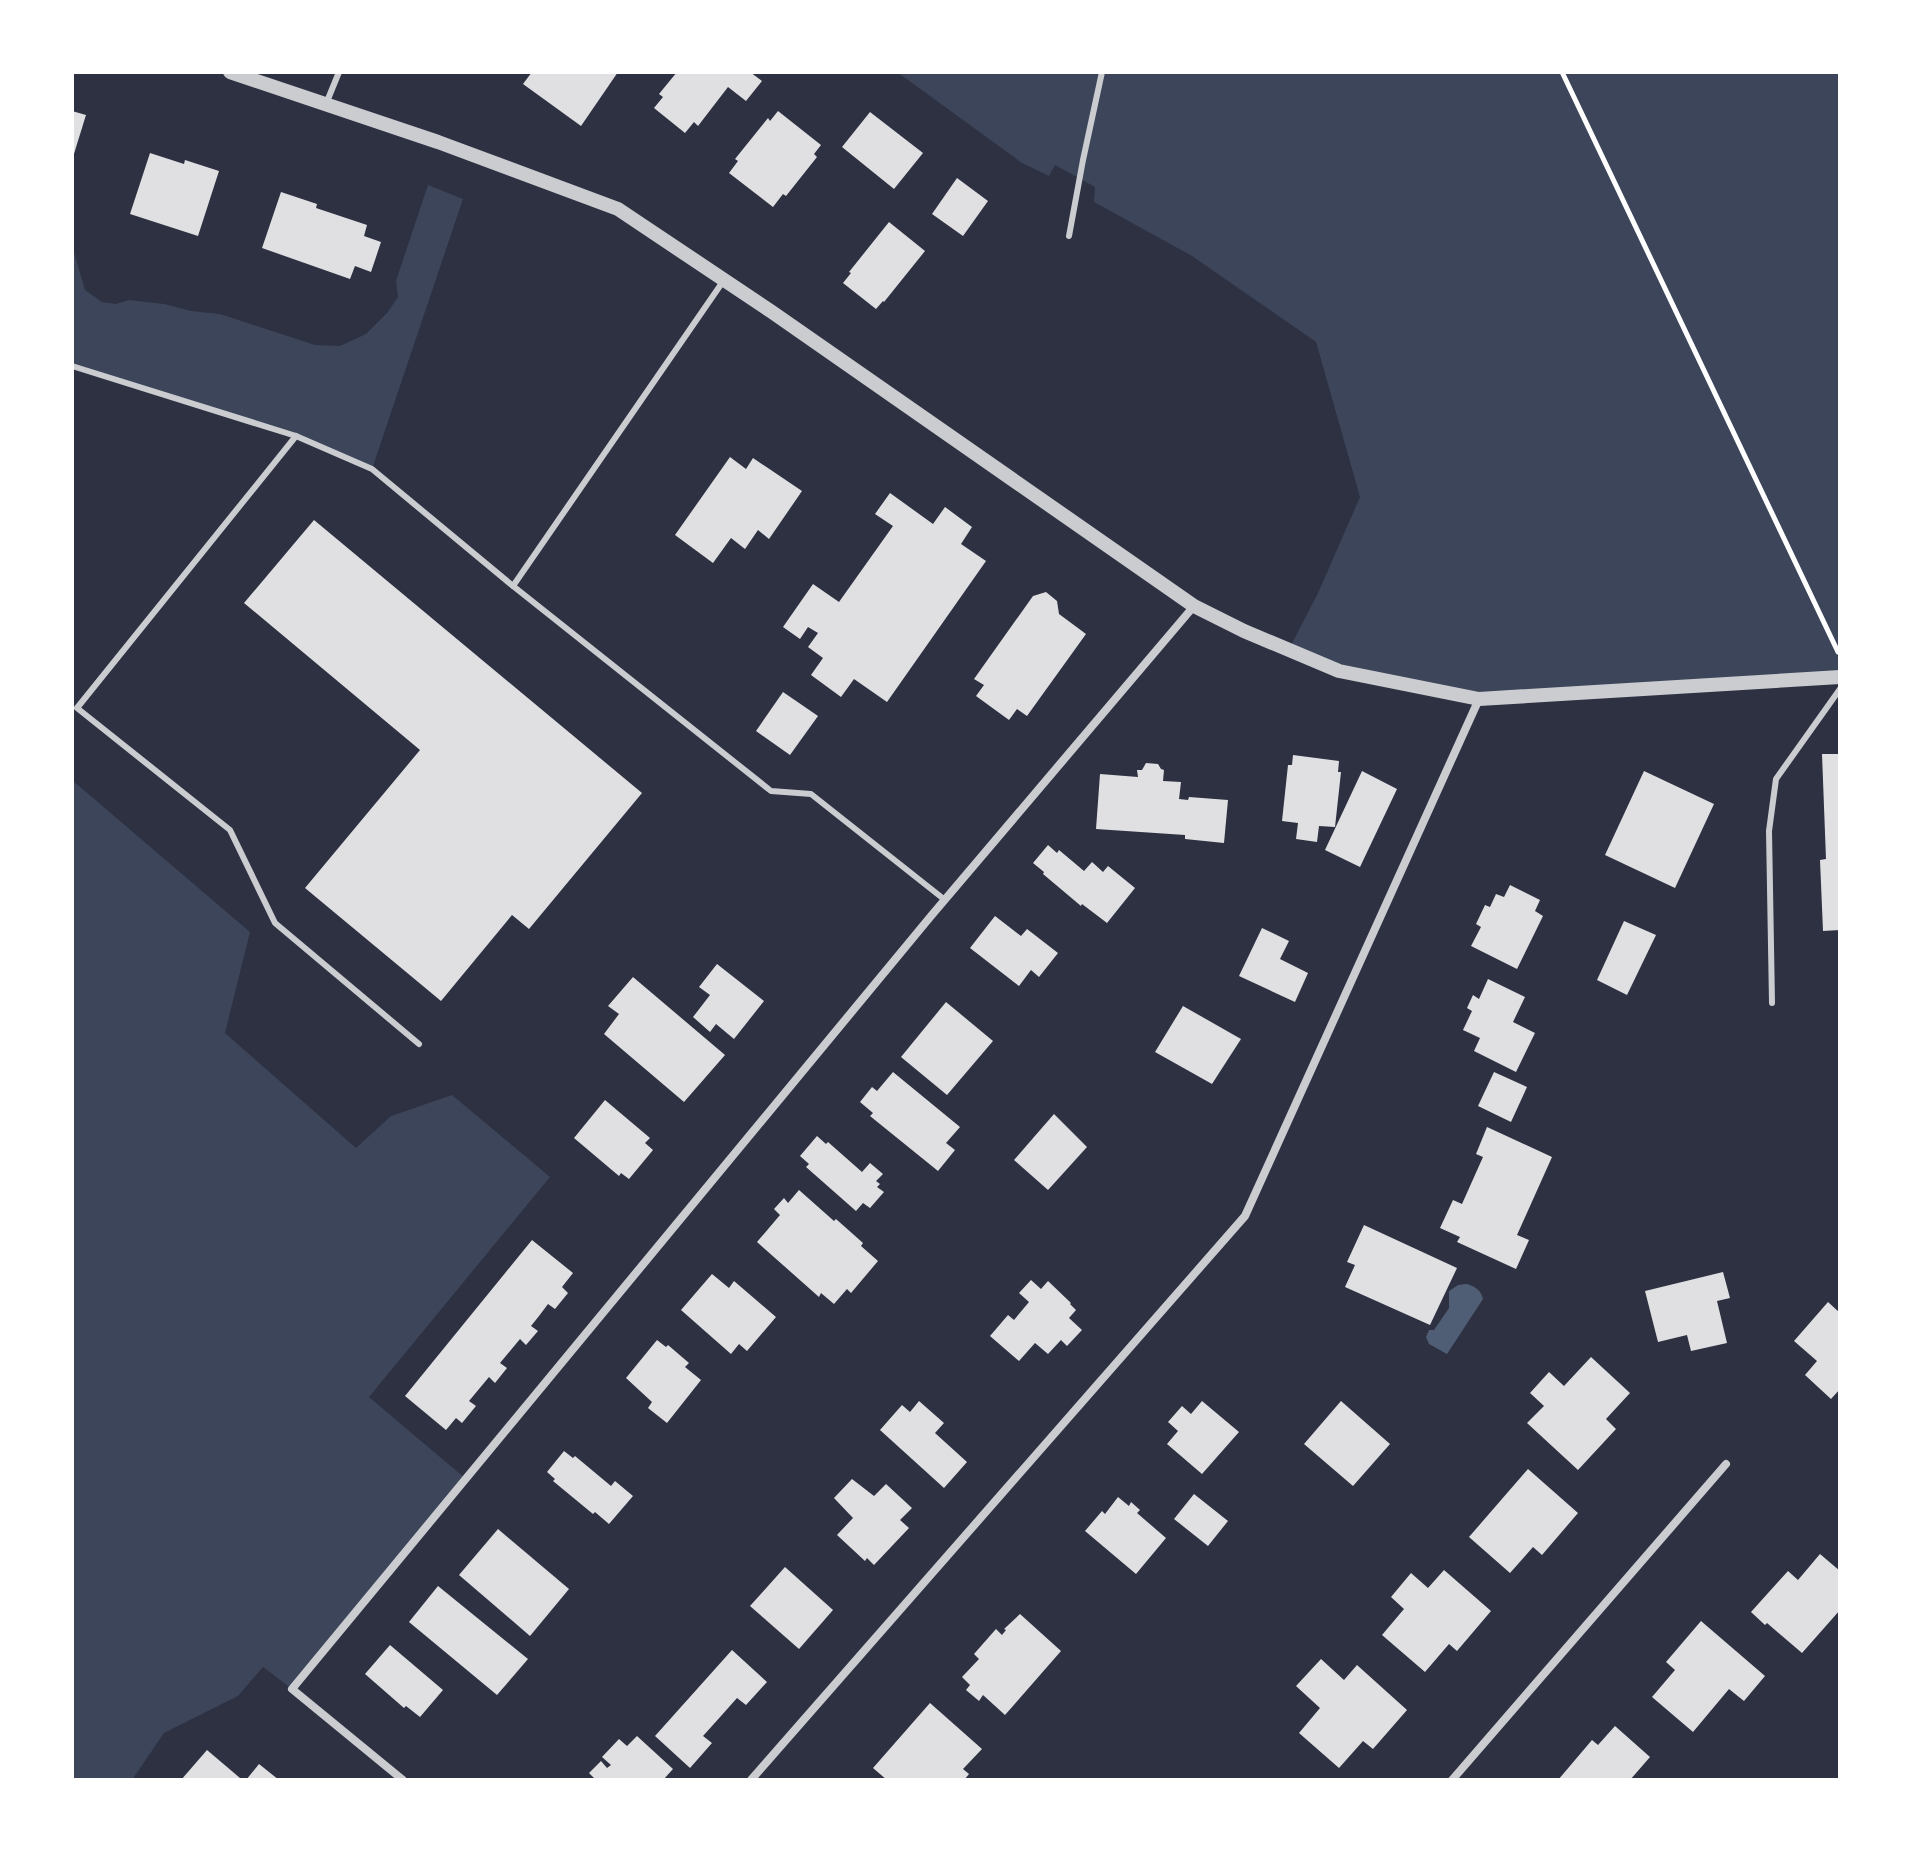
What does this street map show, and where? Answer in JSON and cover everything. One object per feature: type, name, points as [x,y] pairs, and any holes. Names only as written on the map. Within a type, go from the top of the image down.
[{"type":"street","points":[[230,72],[438,142],[618,209],[1194,606],[1339,671],[1479,699],[1840,677]]},
{"type":"street","points":[[403,1780],[292,1689],[945,900],[1194,606]]},
{"type":"street","points":[[751,1780],[1245,1216],[1479,699]]},
{"type":"street","points":[[1452,1780],[1726,1464]]},
{"type":"lane","points":[[326,104],[339,72]]},
{"type":"lane","points":[[1069,236],[1102,72]]},
{"type":"lane","points":[[513,586],[724,280]]},
{"type":"lane","points":[[72,366],[296,436],[372,469],[513,586],[771,791],[811,794],[945,900]]},
{"type":"lane","points":[[296,436],[77,708],[230,830],[275,923],[419,1044]]},
{"type":"lane","points":[[1772,1003],[1769,831],[1776,779],[1840,689]]},
{"type":"path","points":[[1562,72],[1840,656]]},
{"type":"shaded area","points":[[897,72],[1840,72],[1840,677],[1479,699],[1339,671],[1288,651],[1318,593],[1360,497],[1316,342],[1192,256],[1094,202],[1095,187],[1055,165],[1049,176],[1022,163]]},
{"type":"shaded area","points":[[428,185],[463,199],[372,469],[296,436],[72,366],[72,245],[85,290],[102,302],[116,304],[129,300],[220,314],[315,345],[340,346],[366,334],[398,297],[396,281]]},
{"type":"shaded area","points":[[72,780],[250,932],[225,1033],[356,1148],[391,1116],[452,1095],[550,1177],[369,1397],[466,1479],[292,1689],[263,1667],[238,1696],[164,1733],[132,1780],[72,1780]]},
{"type":"shaded area","points":[[1466,1284],[1477,1289],[1483,1299],[1447,1354],[1429,1344],[1426,1337],[1449,1308],[1449,1291]]},
{"type":"building","points":[[532,72],[618,72],[581,126],[523,84]]},
{"type":"building","points":[[677,72],[750,72],[762,81],[746,101],[728,87],[698,126],[694,122],[685,133],[654,108],[663,97],[659,94]]},
{"type":"building","points":[[72,111],[86,115],[73,157],[72,157]]},
{"type":"building","points":[[778,111],[821,145],[814,154],[817,157],[786,196],[783,194],[773,207],[729,173],[738,161],[735,159],[768,118],[770,121]]},
{"type":"building","points":[[870,112],[923,153],[894,189],[842,147]]},
{"type":"building","points":[[150,153],[219,171],[198,236],[130,214]]},
{"type":"building","points":[[957,178],[988,201],[963,236],[932,214]]},
{"type":"building","points":[[281,192],[367,225],[364,236],[381,242],[371,272],[355,266],[350,279],[262,248]]},
{"type":"building","points":[[889,222],[925,251],[876,309],[843,283]]},
{"type":"building","points":[[730,457],[746,469],[753,458],[802,491],[769,539],[758,530],[745,549],[731,538],[713,563],[675,535]]},
{"type":"building","points":[[890,493],[933,524],[945,507],[972,527],[961,544],[986,561],[887,702],[854,679],[841,697],[811,675],[823,658],[808,647],[818,633],[808,627],[800,639],[783,627],[813,584],[839,602],[893,526],[875,514]]},
{"type":"building","points":[[314,520],[642,793],[529,929],[512,915],[441,1001],[305,888],[420,750],[244,603]]},
{"type":"building","points":[[1046,592],[1057,601],[1059,614],[1086,634],[1027,716],[1017,709],[1009,720],[976,696],[984,685],[974,679],[1033,596]]},
{"type":"building","points":[[783,692],[818,716],[790,755],[756,731]]},
{"type":"building","points":[[1822,754],[1840,754],[1840,930],[1823,931],[1820,860],[1826,859]]},
{"type":"building","points":[[1293,755],[1339,761],[1338,772],[1341,772],[1335,827],[1319,826],[1317,842],[1296,839],[1298,823],[1282,821],[1288,765],[1292,765]]},
{"type":"building","points":[[1146,763],[1158,764],[1164,770],[1163,781],[1181,782],[1179,799],[1228,800],[1224,843],[1185,839],[1185,835],[1096,829],[1100,774],[1138,777],[1137,770],[1142,770]]},
{"type":"building","points":[[1362,771],[1397,789],[1360,867],[1325,850]]},
{"type":"building","points":[[1644,771],[1714,804],[1675,888],[1605,855]]},
{"type":"building","points":[[1048,845],[1084,871],[1092,862],[1103,872],[1108,866],[1135,888],[1107,923],[1081,906],[1033,863]]},
{"type":"building","points":[[1510,885],[1540,900],[1535,911],[1543,916],[1517,969],[1471,946],[1481,927],[1476,924],[1485,905],[1490,907],[1496,894],[1504,897]]},
{"type":"building","points":[[995,916],[1021,936],[1027,929],[1058,953],[1039,977],[1031,970],[1019,986],[970,948]]},
{"type":"building","points":[[1624,921],[1656,935],[1627,995],[1597,980]]},
{"type":"building","points":[[1262,928],[1289,941],[1280,959],[1308,973],[1295,1002],[1239,976]]},
{"type":"building","points":[[717,964],[764,1001],[734,1039],[716,1024],[710,1032],[693,1017],[710,995],[699,987]]},
{"type":"building","points":[[633,977],[725,1055],[684,1102],[604,1034],[619,1014],[608,1006]]},
{"type":"building","points":[[1488,979],[1525,997],[1513,1022],[1535,1033],[1516,1072],[1474,1051],[1480,1038],[1463,1030],[1472,1011],[1467,1008],[1473,995],[1479,999]]},
{"type":"building","points":[[946,1002],[993,1041],[947,1095],[901,1057]]},
{"type":"building","points":[[1183,1006],[1241,1039],[1212,1084],[1155,1052]]},
{"type":"building","points":[[893,1072],[960,1127],[946,1143],[955,1150],[938,1171],[870,1116],[873,1113],[860,1102],[872,1087],[877,1091]]},
{"type":"building","points":[[1494,1072],[1527,1087],[1511,1122],[1478,1106]]},
{"type":"building","points":[[605,1100],[650,1138],[645,1143],[653,1150],[629,1179],[621,1173],[619,1176],[574,1138]]},
{"type":"building","points":[[1054,1114],[1087,1147],[1048,1190],[1014,1160]]},
{"type":"building","points":[[1487,1127],[1552,1157],[1517,1235],[1529,1240],[1516,1269],[1457,1242],[1460,1237],[1440,1228],[1453,1200],[1462,1204],[1483,1157],[1476,1154]]},
{"type":"building","points":[[817,1136],[862,1172],[870,1163],[883,1174],[876,1181],[880,1184],[877,1187],[884,1192],[870,1208],[863,1203],[856,1211],[806,1167],[809,1164],[800,1156]]},
{"type":"building","points":[[799,1190],[863,1243],[861,1246],[878,1261],[851,1293],[847,1289],[834,1304],[821,1293],[819,1297],[757,1242],[780,1215],[774,1209],[784,1198],[788,1203]]},
{"type":"building","points":[[1364,1225],[1457,1268],[1430,1325],[1345,1287],[1355,1265],[1347,1262]]},
{"type":"building","points":[[532,1240],[573,1273],[562,1287],[568,1293],[555,1309],[548,1304],[531,1326],[538,1331],[526,1345],[520,1339],[500,1363],[507,1368],[495,1383],[489,1377],[469,1401],[476,1406],[462,1423],[456,1418],[446,1430],[405,1396]]},
{"type":"building","points":[[1723,1272],[1730,1298],[1717,1301],[1727,1343],[1691,1351],[1687,1335],[1658,1342],[1645,1291]]},
{"type":"building","points":[[712,1274],[729,1288],[734,1281],[776,1317],[747,1351],[739,1344],[731,1354],[681,1310]]},
{"type":"building","points":[[1031,1280],[1041,1289],[1048,1281],[1071,1303],[1076,1310],[1069,1318],[1082,1330],[1067,1346],[1061,1340],[1048,1354],[1035,1343],[1019,1361],[990,1336],[1008,1315],[1014,1320],[1029,1302],[1019,1293]]},
{"type":"building","points":[[1828,1302],[1840,1313],[1840,1389],[1831,1399],[1805,1375],[1817,1361],[1794,1341]]},
{"type":"building","points":[[657,1340],[689,1363],[685,1367],[701,1380],[667,1423],[648,1408],[652,1402],[626,1378]]},
{"type":"building","points":[[1591,1357],[1630,1393],[1606,1419],[1616,1429],[1578,1470],[1527,1423],[1544,1406],[1530,1393],[1549,1372],[1564,1386]]},
{"type":"building","points":[[919,1401],[944,1423],[935,1433],[967,1462],[944,1488],[880,1430],[902,1405],[910,1412]]},
{"type":"building","points":[[1202,1401],[1239,1432],[1202,1474],[1167,1444],[1178,1431],[1168,1422],[1182,1406],[1191,1414]]},
{"type":"building","points":[[1341,1401],[1390,1444],[1353,1486],[1304,1444]]},
{"type":"building","points":[[564,1451],[573,1458],[575,1456],[611,1486],[615,1481],[633,1496],[609,1524],[553,1481],[555,1479],[547,1472]]},
{"type":"building","points":[[1528,1469],[1578,1513],[1542,1555],[1533,1547],[1510,1573],[1469,1537]]},
{"type":"building","points":[[852,1479],[874,1496],[886,1484],[912,1508],[900,1520],[909,1528],[874,1565],[867,1558],[865,1561],[837,1535],[853,1518],[834,1498]]},
{"type":"building","points":[[1194,1494],[1228,1521],[1208,1546],[1174,1519]]},
{"type":"building","points":[[1118,1497],[1129,1506],[1131,1502],[1140,1510],[1137,1513],[1166,1538],[1136,1574],[1085,1531],[1102,1511],[1105,1514]]},
{"type":"building","points":[[498,1529],[569,1589],[530,1636],[459,1575]]},
{"type":"building","points":[[1820,1554],[1840,1571],[1840,1610],[1802,1653],[1751,1612],[1788,1571],[1798,1580]]},
{"type":"building","points":[[785,1567],[833,1610],[799,1649],[750,1606]]},
{"type":"building","points":[[1444,1570],[1491,1611],[1457,1651],[1449,1644],[1425,1672],[1382,1635],[1404,1609],[1391,1597],[1411,1573],[1428,1588]]},
{"type":"building","points":[[438,1586],[528,1659],[497,1695],[409,1622]]},
{"type":"building","points":[[1020,1614],[1061,1651],[1005,1715],[983,1695],[979,1701],[966,1690],[970,1685],[962,1677],[979,1659],[974,1654],[996,1629],[1002,1635]]},
{"type":"building","points":[[1701,1621],[1765,1676],[1744,1701],[1729,1689],[1693,1732],[1652,1697],[1675,1670],[1666,1662]]},
{"type":"building","points":[[390,1645],[443,1690],[420,1717],[406,1706],[404,1708],[365,1674]]},
{"type":"building","points":[[732,1650],[767,1682],[746,1705],[737,1698],[703,1736],[712,1743],[690,1768],[655,1736]]},
{"type":"building","points":[[1321,1659],[1344,1680],[1357,1665],[1407,1710],[1373,1749],[1363,1741],[1339,1768],[1299,1733],[1320,1708],[1296,1686]]},
{"type":"building","points":[[930,1703],[982,1749],[963,1769],[969,1774],[964,1780],[887,1780],[873,1768]]},
{"type":"building","points":[[1615,1726],[1650,1757],[1630,1780],[1558,1780],[1592,1740],[1598,1745]]},
{"type":"building","points":[[637,1736],[673,1769],[663,1780],[596,1780],[589,1773],[601,1761],[607,1768],[611,1765],[602,1757],[619,1739],[627,1746]]},
{"type":"building","points":[[207,1750],[240,1778],[181,1780]]},
{"type":"building","points":[[259,1764],[279,1780],[246,1780]]}]
